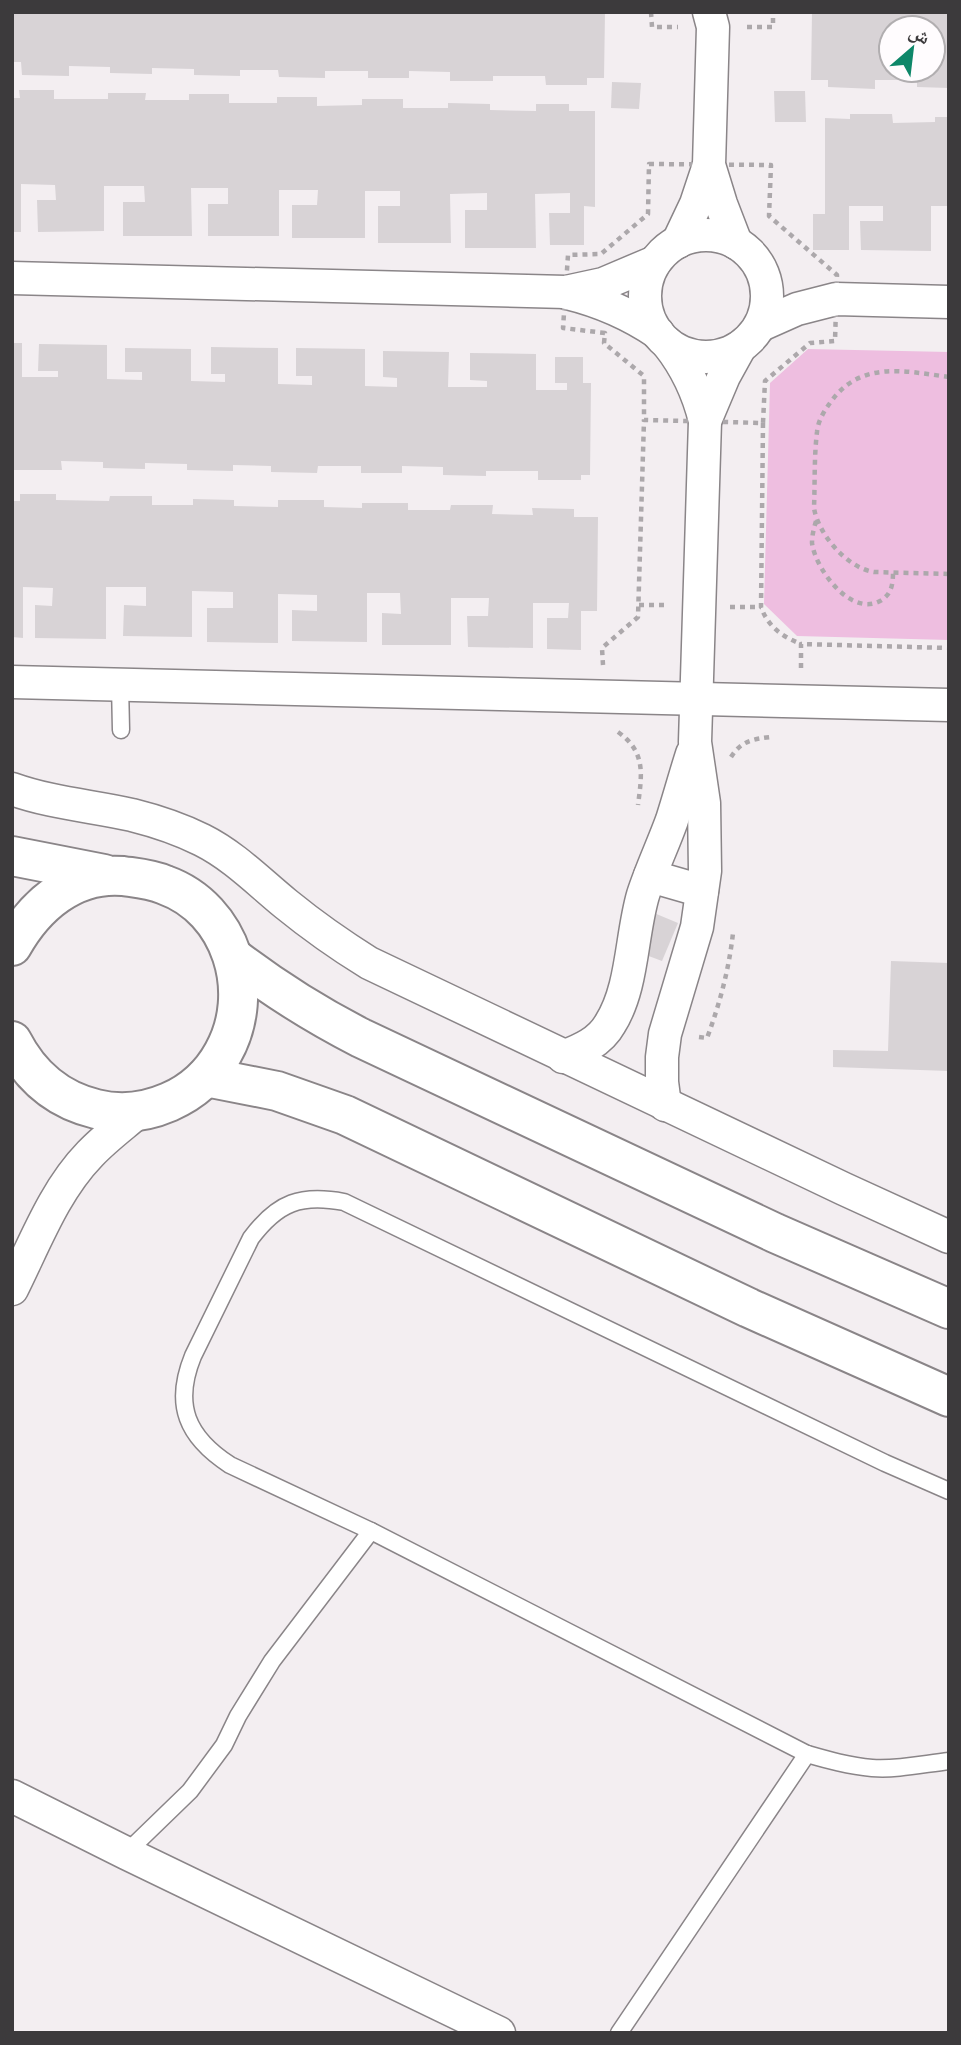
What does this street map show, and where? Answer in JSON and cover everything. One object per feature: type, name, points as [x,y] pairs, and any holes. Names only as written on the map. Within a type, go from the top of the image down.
[{"type":"main road","points":[[12,856],[116,876],[142,878],[166,885],[189,897],[208,915],[223,935],[234,958],[240,1000],[230,1042],[206,1077],[175,1099],[158,1107],[139,1111],[109,1112],[79,1105],[52,1090],[30,1069],[13,1042]]},
{"type":"main road","points":[[12,946],[36,911],[54,896],[94,879],[116,876]]},
{"type":"main road","points":[[234,958],[274,988],[361,1038],[775,1233],[949,1309]]},
{"type":"main road","points":[[206,1077],[277,1091],[345,1115],[749,1308],[949,1396]]},
{"type":"street","points":[[664,1105],[662,1057],[665,1034],[693,942],[705,871],[705,824],[695,742],[705,421],[695,388],[684,365],[650,320],[645,298],[649,276],[696,204],[709,165],[714,17]]},
{"type":"street","points":[[709,165],[736,243]]},
{"type":"street","points":[[12,278],[566,292],[603,284],[692,237],[722,237],[749,252],[758,264],[765,277],[767,302],[750,336],[724,376],[705,421]]},
{"type":"street","points":[[765,277],[836,299],[949,302]]},
{"type":"street","points":[[566,292],[605,304],[641,322],[682,352],[712,357],[726,354],[750,336],[797,309],[836,299]]},
{"type":"street","points":[[12,682],[949,705]]},
{"type":"street","points":[[563,1057],[596,1041],[617,1013],[640,908],[672,820],[695,742]]},
{"type":"street","points":[[12,789],[52,801],[132,815],[169,826],[203,841],[233,859],[319,930],[369,963],[664,1105],[949,1237]]},
{"type":"street","points":[[650,876],[702,891]]},
{"type":"street","points":[[12,1049],[13,1042]]},
{"type":"street","points":[[12,1289],[56,1199],[72,1176],[89,1154],[139,1111]]},
{"type":"street","points":[[12,1796],[499,2033]]},
{"type":"lane","points":[[120,684],[121,730]]},
{"type":"lane","points":[[949,1491],[885,1463],[344,1202],[323,1198],[301,1200],[281,1208],[264,1221],[251,1238],[186,1373],[183,1391],[191,1427],[214,1455],[230,1465],[371,1531],[807,1754],[851,1766],[874,1768],[897,1768],[949,1761]]},
{"type":"lane","points":[[126,1853],[171,1811],[199,1780],[224,1745],[238,1716],[272,1661],[371,1531]]},
{"type":"lane","points":[[619,2033],[807,1754]]},
{"type":"path","points":[[763,423],[644,419],[644,376],[604,343],[605,333],[563,328],[568,256],[601,254],[648,214],[649,164],[771,166],[769,216],[837,275],[835,341],[810,343],[765,380],[761,607],[769,623],[778,632],[801,644],[949,648]]},
{"type":"path","points":[[949,377],[887,370],[860,377],[836,394],[824,410],[817,429],[814,508],[822,532],[855,566],[865,571],[949,574]]},
{"type":"path","points":[[816,520],[812,538],[816,557],[833,585],[847,597],[864,604],[882,600],[893,584],[892,573]]},
{"type":"path","points":[[801,644],[801,701]]},
{"type":"path","points":[[730,758],[744,742],[778,736]]},
{"type":"path","points":[[665,1034],[707,1038],[725,985],[734,923]]},
{"type":"shaded area","points":[[808,349],[949,352],[949,640],[797,636],[764,604],[770,383]]},
{"type":"building","points":[[12,12],[605,12],[604,78],[587,78],[587,85],[546,85],[545,76],[493,76],[493,81],[450,81],[450,72],[409,71],[409,78],[368,78],[368,71],[325,71],[325,78],[279,77],[278,70],[240,70],[240,76],[194,75],[194,69],[152,68],[152,74],[110,73],[110,67],[69,66],[69,76],[22,75],[21,62],[12,62]]},
{"type":"building","points":[[812,12],[949,12],[949,88],[917,87],[917,84],[947,84],[947,14],[877,14],[875,89],[828,87],[828,80],[811,80]]},
{"type":"building","points":[[612,82],[641,83],[639,109],[611,108]]},
{"type":"building","points":[[19,90],[54,90],[54,99],[108,99],[108,93],[146,93],[145,100],[189,100],[189,94],[229,94],[229,103],[277,103],[277,97],[317,97],[317,106],[362,105],[362,99],[403,99],[403,108],[448,108],[448,103],[490,104],[490,110],[536,111],[536,104],[569,104],[569,111],[595,111],[595,207],[584,206],[584,245],[550,245],[549,213],[570,213],[570,193],[535,194],[536,248],[465,248],[465,210],[487,210],[487,193],[450,194],[451,243],[378,243],[378,206],[400,206],[400,191],[365,191],[365,238],[292,238],[292,205],[317,205],[318,190],[279,190],[279,236],[208,236],[208,204],[228,204],[228,188],[191,188],[192,236],[123,236],[123,202],[145,202],[144,186],[104,186],[104,231],[38,232],[37,200],[56,200],[55,185],[21,184],[21,232],[12,232],[12,98],[20,98]]},
{"type":"building","points":[[774,91],[805,91],[806,122],[775,122]]},
{"type":"building","points":[[850,114],[892,114],[893,123],[935,122],[935,117],[949,117],[949,206],[931,206],[931,251],[861,250],[860,221],[883,221],[883,206],[849,206],[849,250],[813,250],[813,214],[825,214],[825,118],[850,119]]},
{"type":"building","points":[[12,343],[22,343],[22,377],[58,377],[58,371],[38,371],[39,344],[107,345],[107,379],[142,380],[142,372],[125,372],[125,348],[191,349],[191,381],[225,382],[225,374],[211,374],[211,347],[278,348],[278,384],[312,385],[312,376],[296,376],[296,348],[365,349],[365,386],[397,387],[397,378],[383,377],[383,351],[449,352],[448,387],[487,387],[487,381],[470,380],[470,353],[536,354],[536,390],[567,390],[567,383],[555,383],[555,357],[583,357],[583,383],[591,383],[590,475],[581,475],[581,480],[538,480],[538,471],[486,471],[486,476],[443,475],[443,467],[402,466],[402,473],[361,473],[361,466],[318,466],[317,473],[271,472],[271,466],[233,465],[233,471],[187,470],[187,464],[145,463],[145,469],[103,468],[103,462],[61,461],[62,470],[14,470]]},
{"type":"building","points":[[20,494],[56,494],[56,500],[109,501],[110,496],[152,496],[152,505],[193,505],[193,499],[234,500],[234,506],[278,507],[278,500],[324,500],[324,507],[362,508],[362,503],[408,503],[408,510],[450,510],[451,505],[493,505],[492,514],[533,515],[532,508],[574,509],[574,517],[598,517],[597,611],[581,611],[581,650],[547,649],[547,618],[568,618],[569,603],[533,603],[533,648],[468,647],[467,616],[488,616],[489,598],[451,598],[451,645],[382,645],[382,613],[401,614],[400,593],[367,593],[367,642],[292,641],[292,610],[317,611],[317,595],[278,594],[278,643],[207,642],[207,608],[233,608],[233,592],[192,591],[192,637],[123,636],[124,605],[146,606],[146,587],[106,587],[106,639],[35,638],[35,605],[52,606],[53,588],[23,587],[23,638],[12,637],[12,501],[20,501]]},
{"type":"building","points":[[654,913],[678,923],[662,961],[638,952]]},
{"type":"building","points":[[891,961],[949,963],[949,1071],[833,1067],[833,1050],[888,1051]]}]
